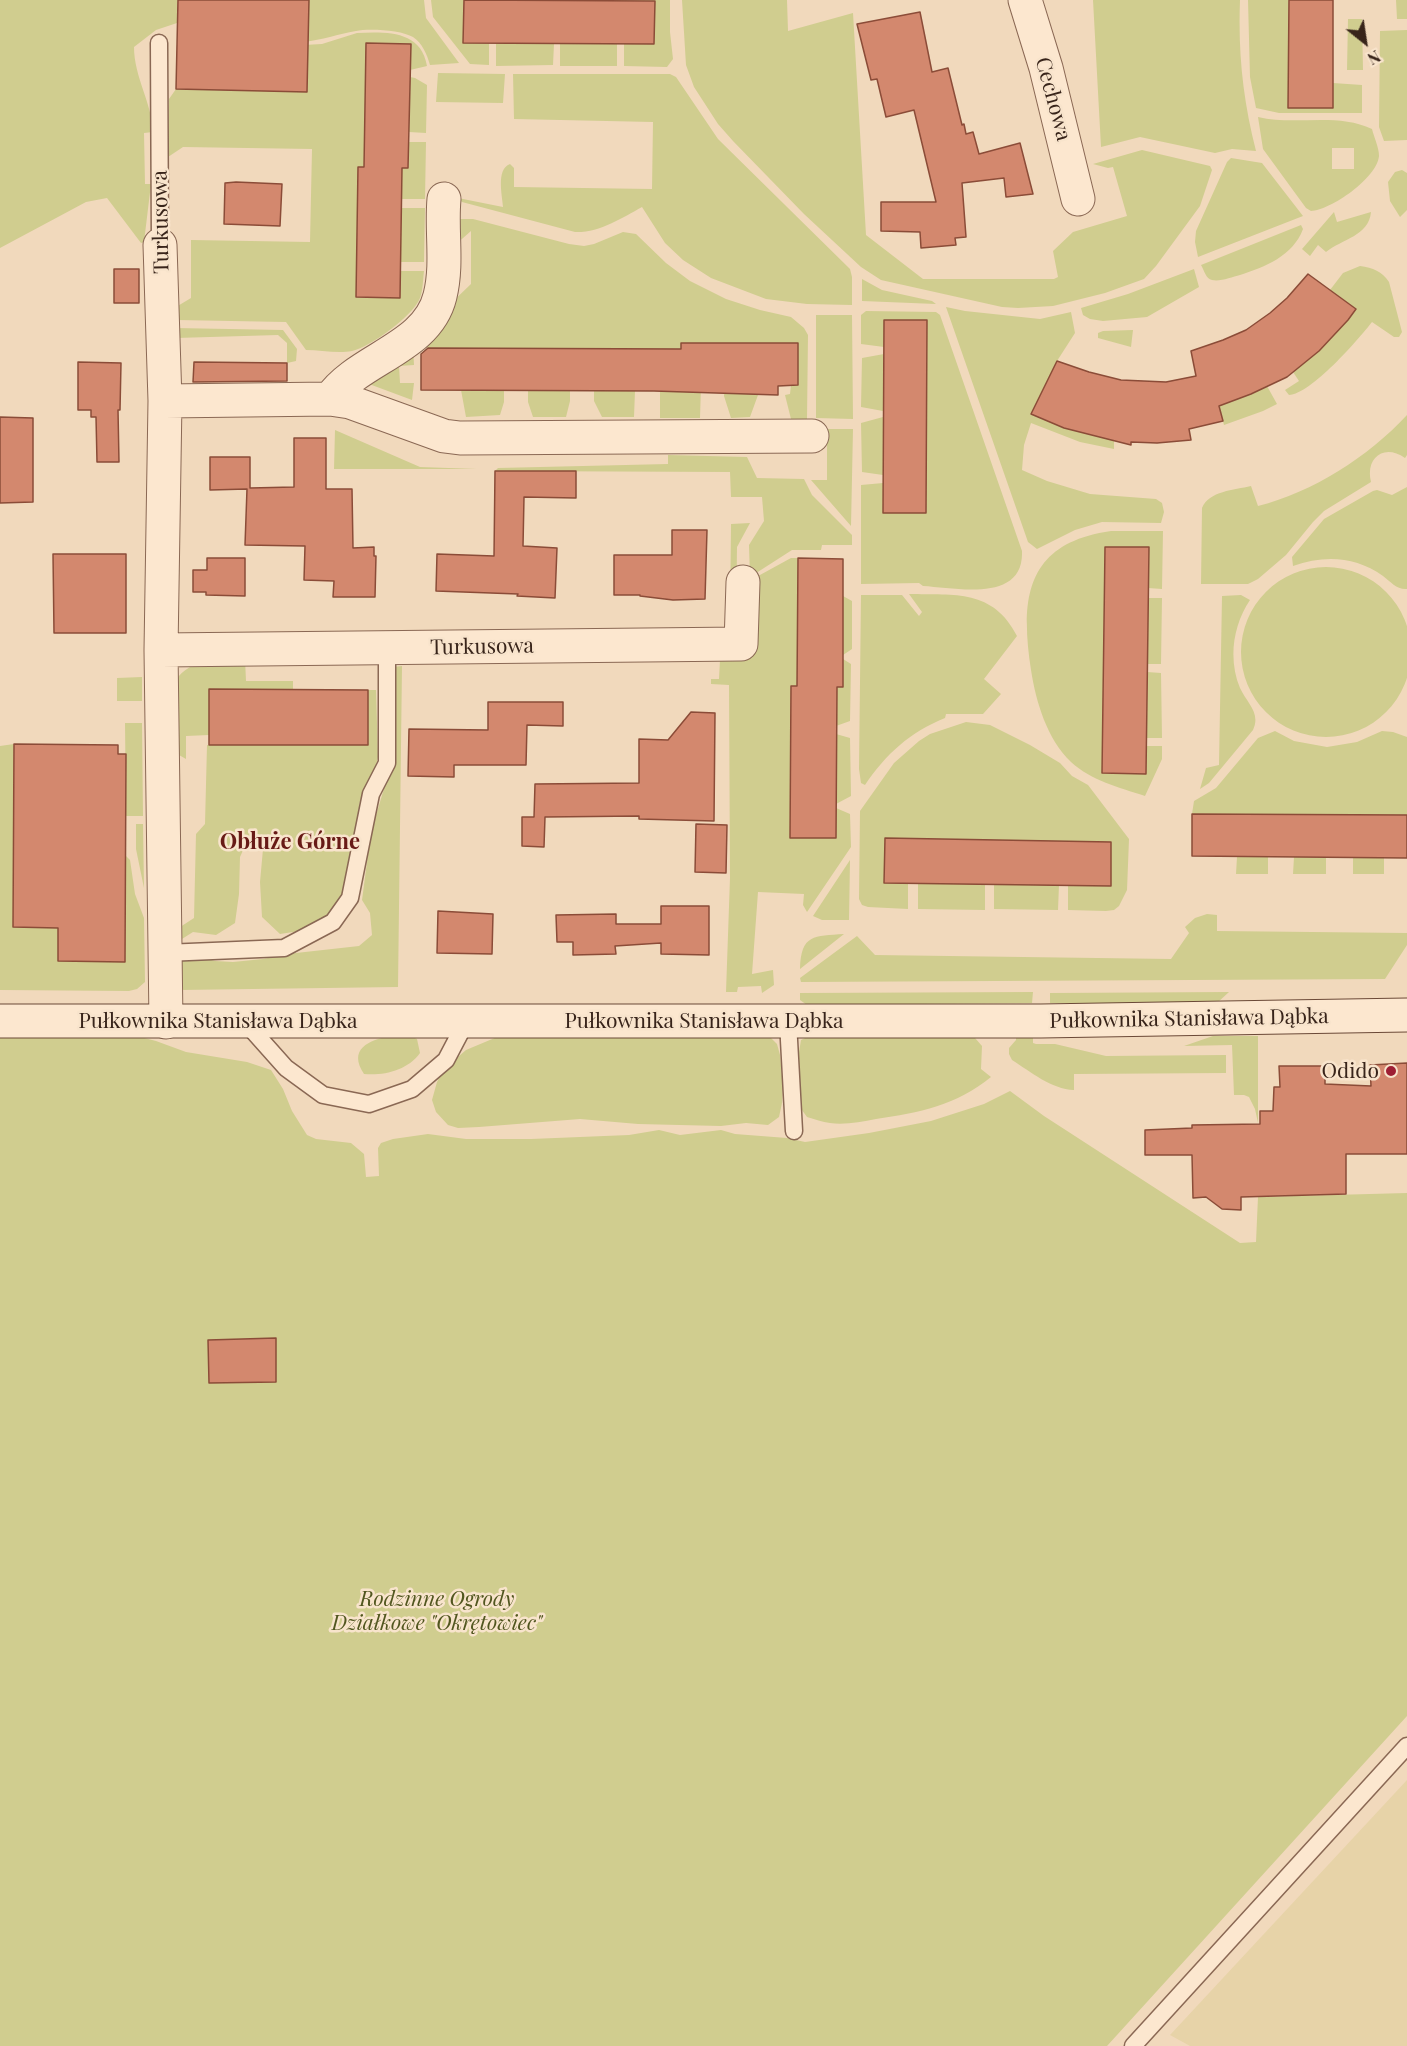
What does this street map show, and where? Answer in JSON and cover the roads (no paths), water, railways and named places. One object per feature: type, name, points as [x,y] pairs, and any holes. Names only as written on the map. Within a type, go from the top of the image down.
[{"type":"street","name":"Cechowa","points":[[1025,0],[1046,68],[1078,199]]},
{"type":"street","points":[[330,399],[337,389],[353,376],[424,326],[433,312],[440,299],[444,279],[444,199]]},
{"type":"street","name":"Turkusowa","points":[[160,245],[165,401],[161,650],[166,1022]]},
{"type":"street","points":[[165,401],[330,399],[350,402],[444,436],[460,438],[812,436]]},
{"type":"street","name":"Turkusowa","points":[[161,650],[741,644],[743,582]]},
{"type":"street","name":"Pułkownika Stanisława Dąbka","points":[[0,1021],[1073,1021],[1407,1015]]},
{"type":"lane","name":"Turkusowa","points":[[159,43],[160,245]]},
{"type":"lane","points":[[165,953],[284,948],[333,922],[350,898],[371,794],[387,763],[387,648]]},
{"type":"lane","points":[[244,1021],[286,1068],[323,1095],[369,1104],[412,1089],[446,1060],[467,1020]]},
{"type":"lane","points":[[788,1022],[794,1131]]},
{"type":"lane","points":[[1133,2046],[1407,1746]]},
{"type":"place","name":"Odido","points":[[1391,1071]]},
{"type":"district","name":"Obłuże Górne","points":[[290,842]]},
{"type":"park label","name":"Rodzinne Ogrody Działkowe \"Okrętowiec\"","points":[[437,1611]]}]
